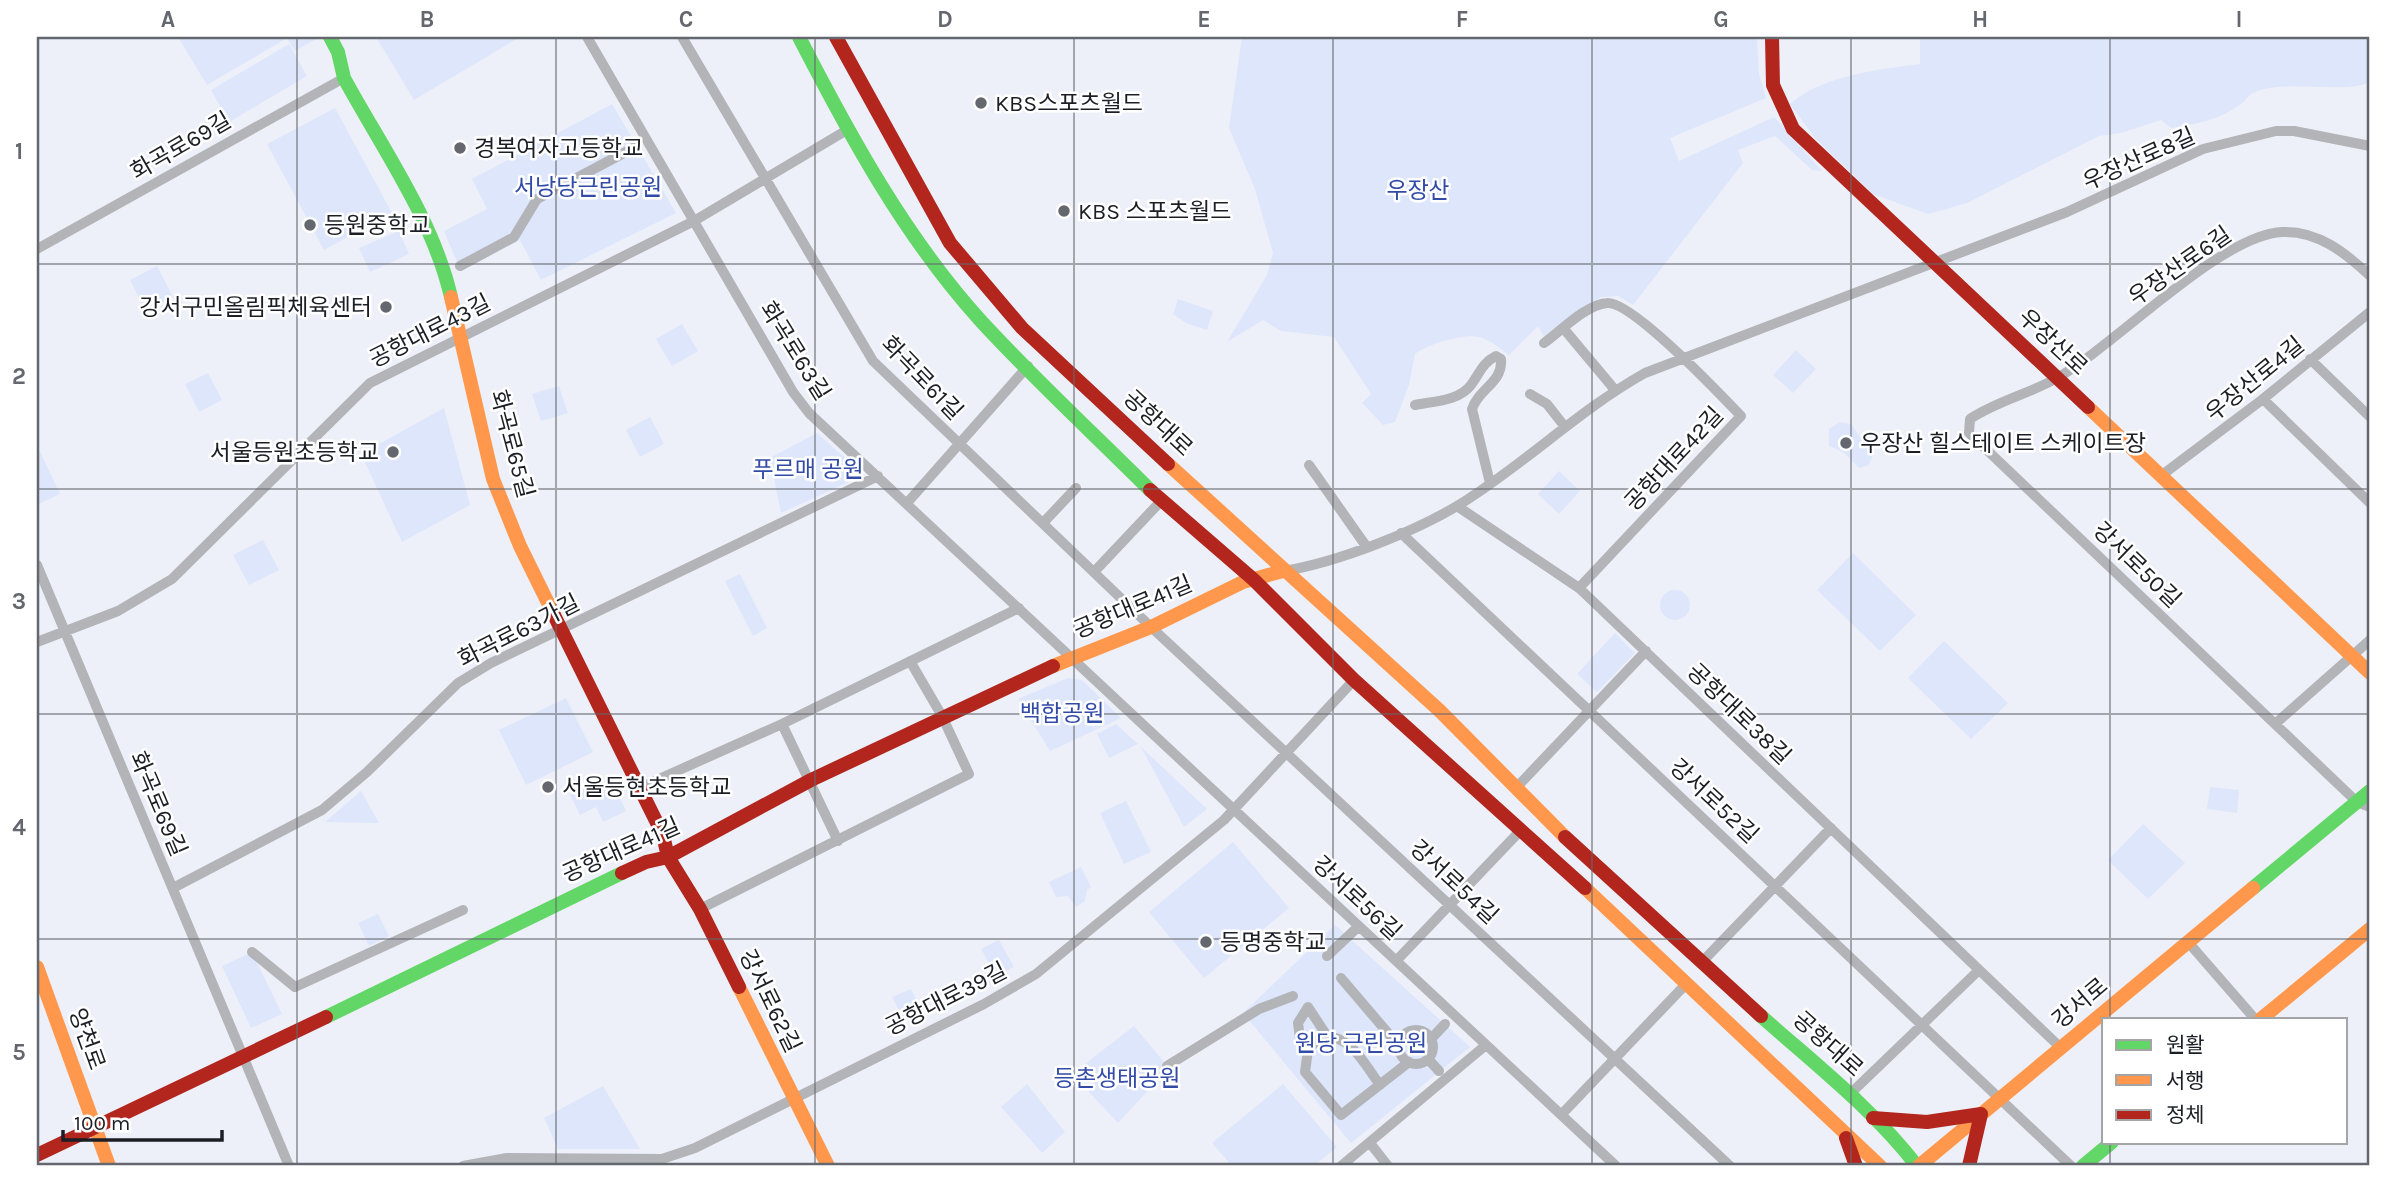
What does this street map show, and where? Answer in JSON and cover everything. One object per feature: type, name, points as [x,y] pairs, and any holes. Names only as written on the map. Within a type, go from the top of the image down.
[{"type":"main road","name":"화곡로65길","points":[[330,37],[338,52],[344,78],[424,223],[444,268],[494,479],[520,546],[663,835],[668,858]]},
{"type":"main road","points":[[799,37],[847,130],[945,279],[979,319],[1161,501],[1254,580],[1354,680],[1687,983],[1880,1166]]},
{"type":"main road","name":"공항대로","points":[[836,37],[895,139],[950,243],[1022,328],[1283,571],[1308,589],[1440,711],[1516,789],[1702,963],[1850,1094],[1918,1166]]},
{"type":"main road","name":"우장산로","points":[[1772,37],[1770,77],[1777,100],[1793,129],[2370,673]]},
{"type":"main road","name":"공항대로41길","points":[[37,1154],[244,1058],[550,906],[646,862],[668,858],[811,780],[942,716],[1072,657],[1151,627],[1242,582],[1283,571]]},
{"type":"main road","name":"강서로","points":[[1918,1166],[2188,942],[2364,804],[2370,791]]},
{"type":"main road","name":"강서로62길","points":[[668,858],[700,909],[828,1166]]},
{"type":"main road","points":[[2262,1018],[2370,929]]},
{"type":"main road","name":"양천로","points":[[37,967],[109,1166]]},
{"type":"main road","points":[[1873,1118],[1921,1123],[1981,1114],[1969,1166]]},
{"type":"main road","points":[[1842,1129],[1856,1166]]},
{"type":"main road","points":[[2083,1166],[2110,1144]]},
{"type":"street","name":"화곡로63길","points":[[587,37],[793,392],[809,413],[1072,657]]},
{"type":"street","name":"화곡로61길","points":[[682,37],[873,361],[1151,627]]},
{"type":"street","name":"화곡로69길","points":[[37,249],[344,78]]},
{"type":"street","name":"공항대로43길","points":[[37,642],[118,611],[172,579],[370,383],[694,221],[847,130]]},
{"type":"street","name":"우장산로8길","points":[[1937,264],[2067,212],[2203,149],[2276,131],[2294,131],[2368,144]]},
{"type":"street","points":[[460,266],[514,237],[537,199],[637,146]]},
{"type":"street","name":"우장산로6길","points":[[2057,378],[2230,250],[2264,234],[2285,232],[2327,242],[2370,276]]},
{"type":"street","points":[[1283,571],[1312,566],[1401,533],[1457,506],[1615,390],[1645,373],[1937,264]]},
{"type":"street","name":"공항대로42길","points":[[1544,344],[1597,304],[1611,302],[1628,311],[1684,359],[1741,416],[1579,588]]},
{"type":"street","name":"우장산로4길","points":[[2162,475],[2263,400],[2370,312]]},
{"type":"street","points":[[1564,329],[1615,390]]},
{"type":"street","points":[[1415,405],[1462,393],[1471,386],[1484,362],[1496,356],[1501,359],[1502,369],[1499,376],[1475,400],[1472,409],[1490,483]]},
{"type":"street","points":[[2310,359],[2370,417]]},
{"type":"street","points":[[907,503],[1028,366]]},
{"type":"street","name":"강서로50길","points":[[2057,378],[1986,408],[1970,419],[1969,433],[2275,724],[2364,804]]},
{"type":"street","points":[[1530,394],[1547,404],[1565,427]]},
{"type":"street","points":[[2263,400],[2370,503]]},
{"type":"street","points":[[1309,464],[1366,546]]},
{"type":"street","name":"화곡로63가길","points":[[173,888],[322,810],[367,772],[457,683],[491,663],[878,476]]},
{"type":"street","points":[[1043,523],[1076,488]]},
{"type":"street","points":[[1094,572],[1161,501]]},
{"type":"street","name":"공항대로38길","points":[[1457,506],[1579,588],[2061,1048]]},
{"type":"street","name":"강서로52길","points":[[1401,533],[2001,1098]]},
{"type":"street","name":"화곡로69길","points":[[37,565],[289,1166]]},
{"type":"street","points":[[639,788],[782,724],[1019,608]]},
{"type":"street","name":"강서로54길","points":[[1151,627],[1730,1166]]},
{"type":"street","points":[[2275,724],[2370,640]]},
{"type":"street","points":[[1516,789],[1646,651]]},
{"type":"street","name":"강서로56길","points":[[1072,657],[1616,1166]]},
{"type":"street","points":[[700,909],[969,774],[942,716],[910,661]]},
{"type":"street","name":"공항대로39길","points":[[463,1166],[507,1158],[662,1159],[695,1148],[984,1004],[1036,974],[1234,809],[1354,680]]},
{"type":"street","points":[[782,724],[838,841]]},
{"type":"street","points":[[1702,963],[1830,828]]},
{"type":"street","points":[[1396,961],[1521,830]]},
{"type":"street","points":[[252,951],[295,988],[463,909]]},
{"type":"street","points":[[1327,957],[1359,926]]},
{"type":"street","points":[[2188,942],[2254,1018]]},
{"type":"street","points":[[1850,1094],[1979,970]]},
{"type":"street","points":[[1341,978],[1399,1046],[1402,1056],[1409,1062],[1419,1064],[1428,1059],[1433,1049],[1431,1039],[1423,1031],[1413,1030],[1403,1036],[1399,1046]]},
{"type":"street","points":[[1561,1115],[1687,983]]},
{"type":"street","points":[[1167,1066],[1259,1009],[1293,996]]},
{"type":"street","points":[[1308,1050],[1300,1038],[1298,1023],[1308,1007],[1327,1036]]},
{"type":"street","points":[[1431,1039],[1445,1024]]},
{"type":"street","points":[[1380,1085],[1345,1041],[1321,1036],[1308,1050],[1305,1072],[1341,1115],[1380,1085],[1409,1062]]},
{"type":"street","points":[[1341,1166],[1486,1045]]},
{"type":"street","points":[[1428,1059],[1439,1072]]},
{"type":"street","points":[[2001,1098],[2071,1166]]},
{"type":"street","points":[[1370,1143],[1388,1166]]},
{"type":"green space","points":[[178,37],[314,37],[316,39],[295,51],[287,38],[207,85]]},
{"type":"green space","points":[[376,37],[520,37],[414,100]]},
{"type":"green space","name":"우장산","points":[[1242,37],[1757,37],[1759,74],[1766,98],[1670,138],[1679,161],[1774,117],[1822,171],[1812,170],[1775,136],[1738,150],[1743,163],[1633,305],[1618,296],[1601,297],[1545,338],[1538,326],[1509,355],[1488,341],[1473,336],[1446,340],[1428,347],[1415,354],[1409,385],[1395,422],[1383,425],[1362,403],[1371,394],[1334,337],[1281,331],[1263,320],[1227,342],[1267,275],[1273,253],[1255,189],[1229,128]]},
{"type":"green space","points":[[1920,37],[2370,37],[2370,82],[2345,87],[2296,86],[2265,89],[2251,94],[2224,114],[2208,120],[2171,128],[2161,120],[2121,133],[2099,136],[1967,203],[1928,214],[1873,194],[1815,138],[1790,104],[1803,94],[1834,80],[1869,71],[1920,64]]},
{"type":"green space","points":[[289,44],[307,76],[229,122],[211,90]]},
{"type":"green space","name":"서낭당근린공원","points":[[612,104],[676,213],[541,280],[520,240],[461,271],[444,231],[487,209],[472,179]]},
{"type":"green space","points":[[335,108],[392,213],[324,250],[267,144]]},
{"type":"green space","points":[[399,231],[409,254],[370,272],[359,248]]},
{"type":"green space","points":[[157,266],[173,297],[146,311],[130,280]]},
{"type":"green space","points":[[1178,299],[1213,311],[1207,330],[1186,323],[1173,314]]},
{"type":"green space","points":[[682,324],[698,351],[672,366],[656,339]]},
{"type":"green space","points":[[1796,350],[1816,369],[1793,393],[1773,375]]},
{"type":"green space","points":[[208,373],[222,400],[199,412],[185,384]]},
{"type":"green space","points":[[559,386],[568,413],[541,421],[532,394]]},
{"type":"green space","points":[[444,408],[470,505],[402,542],[361,454]]},
{"type":"green space","points":[[650,417],[664,444],[640,457],[626,430]]},
{"type":"green space","name":"우장산 힐스테이트 스케이트장","points":[[1840,422],[1851,424],[1873,455],[1869,465],[1859,468],[1843,452],[1829,446],[1829,429]]},
{"type":"green space","name":"푸르매 공원","points":[[817,433],[864,475],[781,513],[770,458]]},
{"type":"green space","points":[[37,445],[60,494],[37,505]]},
{"type":"green space","points":[[1559,471],[1580,491],[1559,514],[1538,494]]},
{"type":"green space","points":[[263,540],[279,570],[249,585],[233,555]]},
{"type":"green space","points":[[1853,553],[1916,615],[1880,651],[1817,590]]},
{"type":"green space","points":[[740,574],[767,628],[753,636],[725,581]]},
{"type":"green space","points":[[1675,590],[1686,594],[1690,605],[1686,616],[1675,620],[1664,616],[1660,605],[1664,594]]},
{"type":"green space","points":[[1615,633],[1635,653],[1597,692],[1577,674]]},
{"type":"green space","points":[[1944,641],[2008,703],[1971,739],[1908,678]]},
{"type":"green space","name":"백합공원","points":[[1068,678],[1082,680],[1121,718],[1050,751],[1018,699]]},
{"type":"green space","points":[[566,698],[593,752],[526,785],[499,730]]},
{"type":"green space","points":[[1116,724],[1138,744],[1109,758],[1097,734]]},
{"type":"green space","points":[[1141,747],[1207,809],[1184,827]]},
{"type":"green space","points":[[601,779],[612,799],[619,796],[626,811],[603,822],[596,807],[580,815],[570,795]]},
{"type":"green space","points":[[2210,787],[2239,790],[2237,813],[2207,809]]},
{"type":"green space","points":[[361,791],[379,823],[325,822]]},
{"type":"green space","points":[[1126,801],[1151,852],[1124,864],[1100,813]]},
{"type":"green space","points":[[2143,824],[2185,863],[2148,899],[2108,860]]},
{"type":"green space","points":[[1233,842],[1289,908],[1204,978],[1149,912]]},
{"type":"green space","points":[[1081,867],[1091,887],[1087,890],[1085,901],[1076,907],[1068,896],[1056,897],[1049,882]]},
{"type":"green space","points":[[378,914],[389,936],[369,946],[358,923]]},
{"type":"green space","name":"원당 근린공원","points":[[1335,925],[1470,1047],[1351,1143],[1243,1013]]},
{"type":"green space","points":[[999,940],[1014,967],[996,976],[981,949]]},
{"type":"green space","points":[[252,952],[282,1014],[251,1028],[222,966]]},
{"type":"green space","points":[[911,989],[922,1011],[904,1020],[892,997]]},
{"type":"green space","name":"등촌생태공원","points":[[1134,1026],[1169,1068],[1118,1123],[1072,1074]]},
{"type":"green space","points":[[1027,1084],[1065,1132],[1042,1153],[1001,1107]]},
{"type":"green space","points":[[1283,1084],[1337,1147],[1314,1166],[1232,1166],[1212,1143]]},
{"type":"green space","points":[[603,1086],[640,1149],[558,1149],[544,1118]]},
{"type":"traffic: fast","points":[[330,37],[338,52],[344,78],[419,212],[443,268],[451,297]]},
{"type":"traffic: fast","points":[[799,37],[880,184],[927,255],[980,320],[1021,364],[1150,490]]},
{"type":"traffic: fast","points":[[2253,888],[2370,791]]},
{"type":"traffic: fast","points":[[326,1017],[622,873]]},
{"type":"traffic: fast","points":[[1761,1016],[1863,1106],[1917,1166]]},
{"type":"traffic: fast","points":[[2083,1166],[2110,1144]]},
{"type":"traffic: slow","points":[[451,297],[493,479],[520,546],[554,615]]},
{"type":"traffic: slow","points":[[2088,407],[2370,673]]},
{"type":"traffic: slow","points":[[1168,464],[1440,711],[1565,837]]},
{"type":"traffic: slow","points":[[1053,666],[1151,627],[1243,582],[1283,571]]},
{"type":"traffic: slow","points":[[1585,888],[1880,1166]]},
{"type":"traffic: slow","points":[[1919,1166],[2253,888]]},
{"type":"traffic: slow","points":[[2262,1018],[2370,929]]},
{"type":"traffic: slow","points":[[37,967],[109,1166]]},
{"type":"traffic: slow","points":[[739,987],[828,1166]]},
{"type":"traffic: jam","points":[[836,37],[950,243],[1022,328],[1168,464]]},
{"type":"traffic: jam","points":[[1772,37],[1773,85],[1793,129],[2088,407]]},
{"type":"traffic: jam","points":[[1150,490],[1254,580],[1354,680],[1585,888]]},
{"type":"traffic: jam","points":[[554,615],[663,835],[668,857],[700,909],[739,987]]},
{"type":"traffic: jam","points":[[622,873],[646,862],[668,857],[811,780],[1053,666]]},
{"type":"traffic: jam","points":[[1565,837],[1761,1016]]},
{"type":"traffic: jam","points":[[37,1155],[326,1017]]},
{"type":"traffic: jam","points":[[1873,1118],[1927,1122],[1981,1114],[1969,1166]]},
{"type":"traffic: jam","points":[[1846,1138],[1856,1166]]},
{"type":"place","name":"KBS스포츠월드","points":[[981,103]]},
{"type":"place","name":"경복여자고등학교","points":[[460,148]]},
{"type":"place","name":"KBS 스포츠월드","points":[[1064,211]]},
{"type":"place","name":"등원중학교","points":[[310,225]]},
{"type":"place","name":"강서구민올림픽체육센터","points":[[386,307]]},
{"type":"place","name":"우장산 힐스테이트 스케이트장","points":[[1846,443]]},
{"type":"place","name":"서울등원초등학교","points":[[393,452]]},
{"type":"place","name":"서울등현초등학교","points":[[548,787]]},
{"type":"place","name":"등명중학교","points":[[1206,942]]}]
